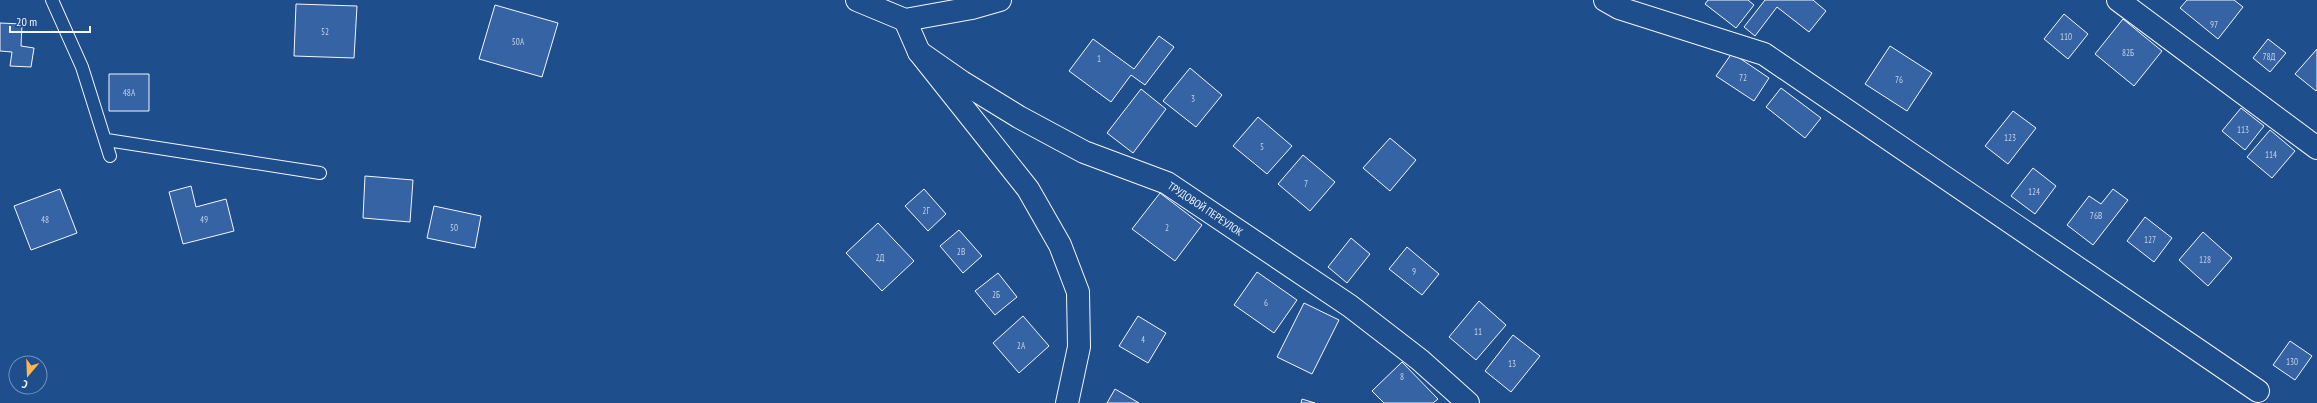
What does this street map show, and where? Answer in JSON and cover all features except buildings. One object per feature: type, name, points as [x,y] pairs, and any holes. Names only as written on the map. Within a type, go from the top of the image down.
[{"type":"street","points":[[857,0],[905,20],[973,4],[1000,0]]},
{"type":"street","points":[[1605,0],[1619,8],[1764,54],[2258,391]]},
{"type":"street","points":[[2118,0],[2317,148]]},
{"type":"street","name":"ТРУДОВОЙ ПЕРЕУЛОК","points":[[905,20],[920,52],[1028,190],[1060,245],[1078,292],[1079,347],[1067,403]]},
{"type":"street","name":"ТРУДОВОЙ ПЕРЕУЛОК","points":[[920,52],[962,82],[1019,117],[1077,148],[1167,183],[1350,306],[1420,360],[1468,403]]},
{"type":"lane","points":[[52,0],[82,67],[110,156]]},
{"type":"lane","points":[[106,140],[320,173]]}]
